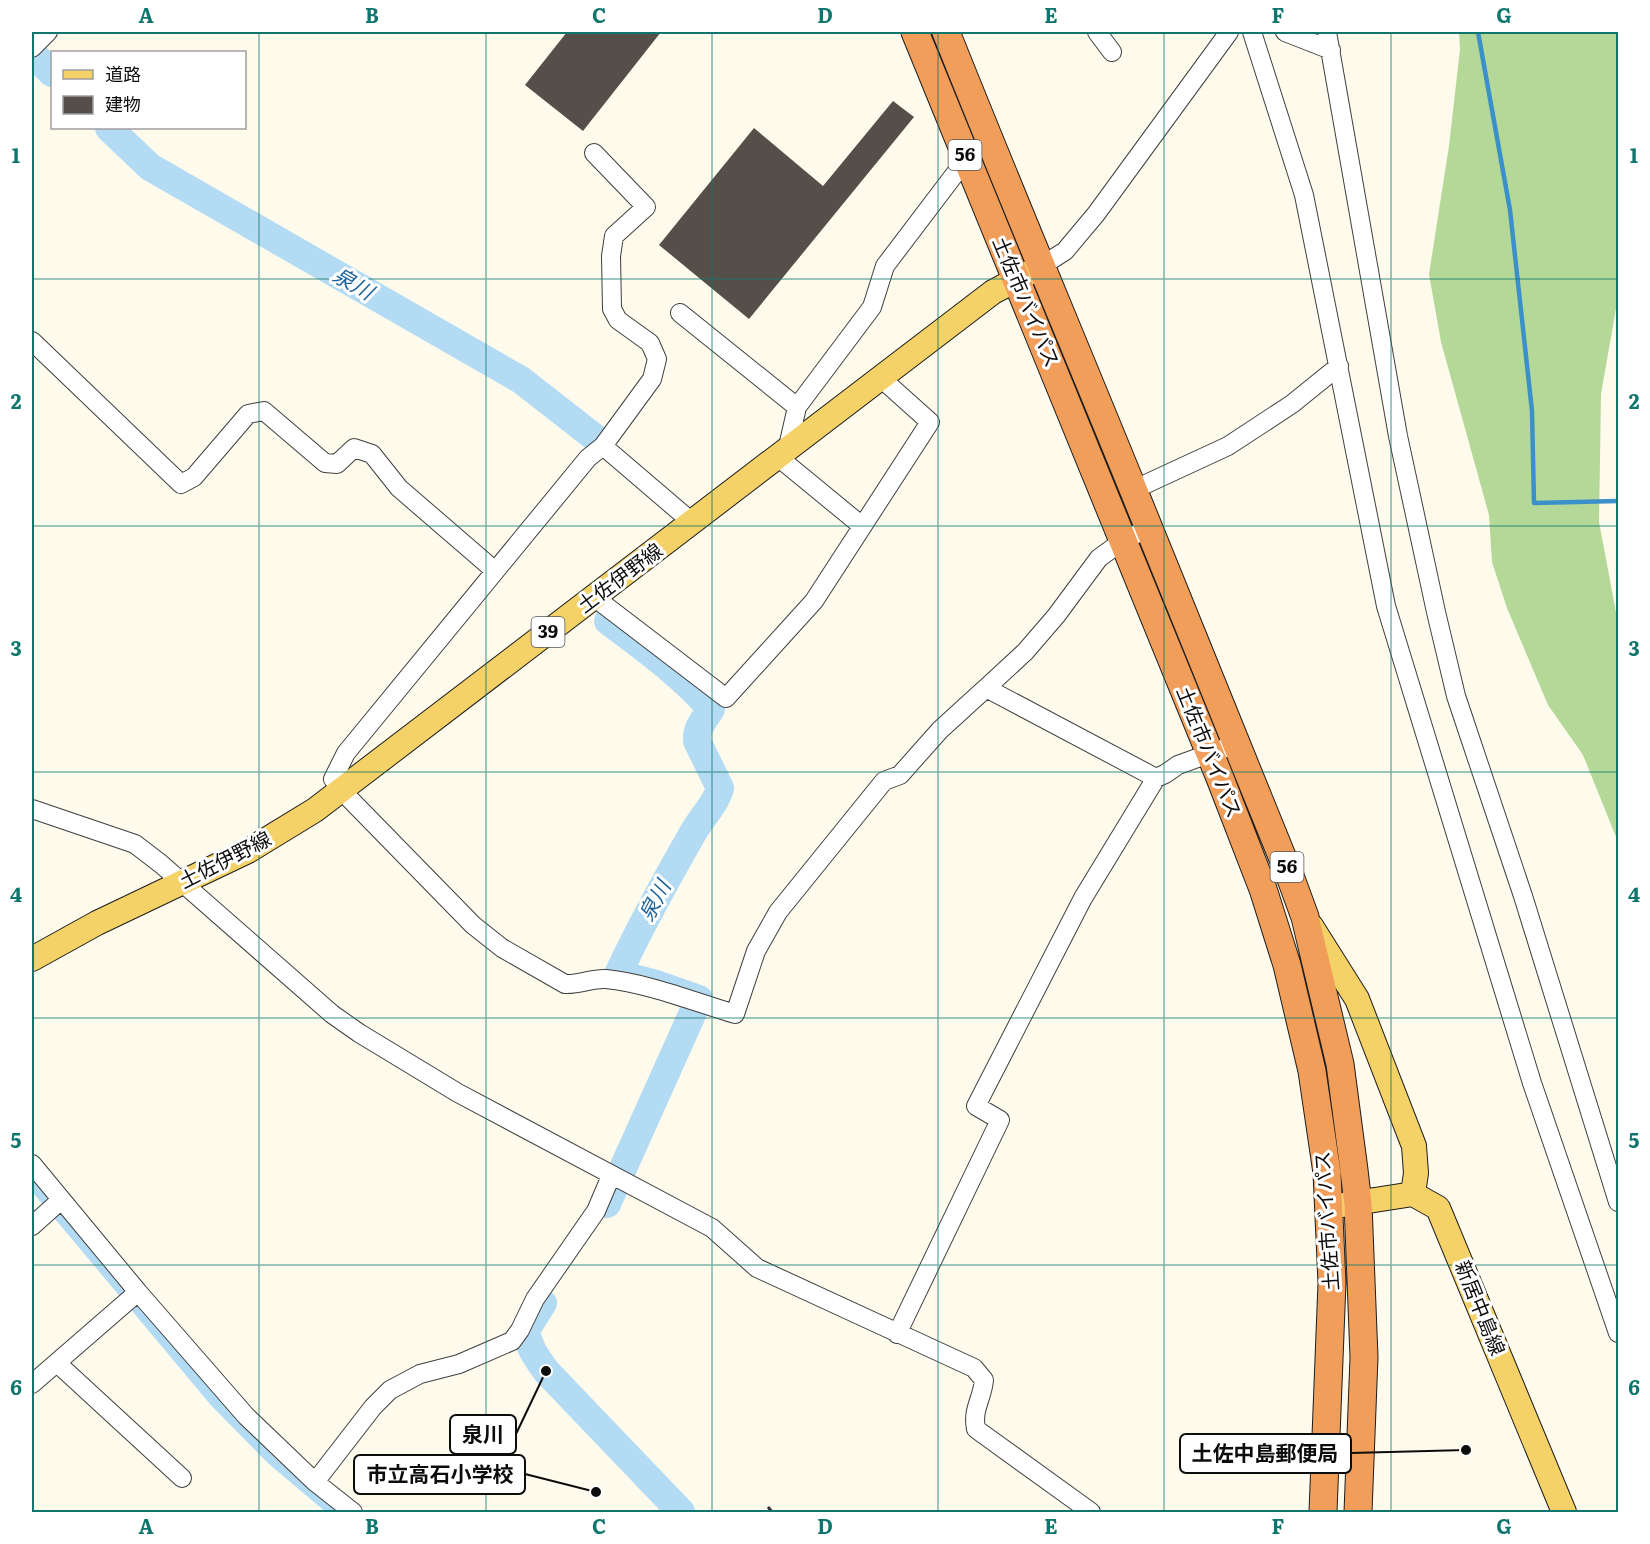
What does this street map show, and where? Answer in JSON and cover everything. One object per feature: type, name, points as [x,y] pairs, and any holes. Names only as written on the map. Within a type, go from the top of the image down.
[{"type":"highway","name":"土佐市バイパス","points":[[915,32],[1210,754],[1263,889],[1287,965],[1312,1071],[1330,1207],[1332,1283],[1323,1512]]},
{"type":"highway","name":"土佐市バイパス","points":[[946,32],[1040,267],[1134,490],[1305,917],[1340,1064],[1358,1204],[1364,1357],[1358,1512]]},
{"type":"highway","points":[[1306,1512],[1307,1494],[1328,1413]]},
{"type":"main road","name":"土佐伊野線","points":[[32,959],[97,923],[248,851],[342,791],[993,292],[1040,267]]},
{"type":"main road","points":[[1305,917],[1357,999],[1414,1146],[1416,1173],[1413,1194],[1330,1207]]},
{"type":"main road","points":[[1333,1035],[1343,1022],[1355,1022],[1368,1029]]},
{"type":"main road","name":"新居中島線","points":[[1413,1194],[1438,1208],[1441,1214],[1564,1512]]},
{"type":"street","points":[[32,48],[48,32]]},
{"type":"street","points":[[1097,32],[1112,51]]},
{"type":"street","points":[[1040,267],[1065,251],[1096,214],[1229,32]]},
{"type":"street","points":[[1252,32],[1304,195],[1386,606],[1532,1083],[1618,1333]]},
{"type":"street","points":[[1285,32],[1331,50]]},
{"type":"street","points":[[1327,32],[1398,436],[1456,696],[1522,896],[1618,1202]]},
{"type":"street","points":[[1331,50],[1337,32]]},
{"type":"street","points":[[594,153],[646,207],[614,236],[611,256],[612,309],[618,320],[650,343],[657,359],[652,379],[603,446],[588,458],[494,570],[346,753],[333,779],[472,925],[502,948],[565,984],[575,985],[602,979],[629,983],[735,1014],[756,951],[778,912],[884,781],[900,775],[940,730],[1025,652],[1056,616],[1099,558],[1124,540],[1149,528]]},
{"type":"street","points":[[862,526],[783,454],[797,407],[872,307],[885,266],[966,158]]},
{"type":"street","points":[[680,313],[797,407]]},
{"type":"street","points":[[32,341],[181,484],[194,477],[248,414],[264,411],[325,463],[337,464],[354,447],[372,453],[399,488],[494,570]]},
{"type":"street","points":[[1134,490],[1228,446],[1292,404],[1339,366]]},
{"type":"street","points":[[594,597],[726,698],[814,601],[930,422],[882,379]]},
{"type":"street","points":[[603,446],[693,523]]},
{"type":"street","points":[[986,688],[1156,777]]},
{"type":"street","points":[[897,1334],[1000,1120],[976,1106],[1083,898],[1156,777],[1166,774],[1178,765],[1236,744]]},
{"type":"street","points":[[32,809],[135,844],[332,1014],[458,1093],[711,1228],[757,1268],[974,1368],[984,1380],[983,1394],[973,1416],[976,1429],[1091,1512]]},
{"type":"street","points":[[32,1164],[55,1205],[133,1297],[246,1416],[315,1482],[353,1512]]},
{"type":"street","points":[[315,1482],[373,1407],[390,1389],[420,1374],[459,1364],[512,1341],[536,1299],[596,1211],[611,1176]]},
{"type":"street","points":[[32,1226],[55,1205]]},
{"type":"street","points":[[32,1384],[133,1297]]},
{"type":"street","points":[[57,1363],[182,1478]]},
{"type":"path","points":[[768,1507],[772,1512]]},
{"type":"green space","points":[[1459,32],[1618,32],[1618,297],[1601,394],[1599,522],[1618,623],[1618,842],[1583,755],[1548,705],[1507,608],[1492,562],[1489,515],[1441,342],[1429,274],[1449,146],[1460,49]]},
{"type":"building","points":[[567,32],[661,32],[583,131],[525,85]]},
{"type":"building","points":[[893,101],[914,117],[749,319],[659,245],[754,128],[823,186]]},
{"type":"waterway","points":[[1478,32],[1510,210],[1532,411],[1534,503],[1618,501]]},
{"type":"waterway","name":"泉川","points":[[32,53],[51,72]]},
{"type":"waterway","name":"泉川","points":[[110,129],[150,167],[521,380],[598,440]]},
{"type":"waterway","name":"泉川","points":[[607,1204],[699,999],[618,974],[664,884],[720,788],[697,741],[699,728],[711,709],[675,673],[608,621]]},
{"type":"waterway","points":[[32,1179],[218,1401],[273,1457],[338,1512]]},
{"type":"waterway","name":"泉川","points":[[543,1303],[526,1330],[539,1361],[681,1512]]},
{"type":"place","name":"泉川","points":[[546,1371]]},
{"type":"place","name":"土佐中島郵便局","points":[[1466,1450]]},
{"type":"place","name":"市立高石小学校","points":[[596,1492]]}]
